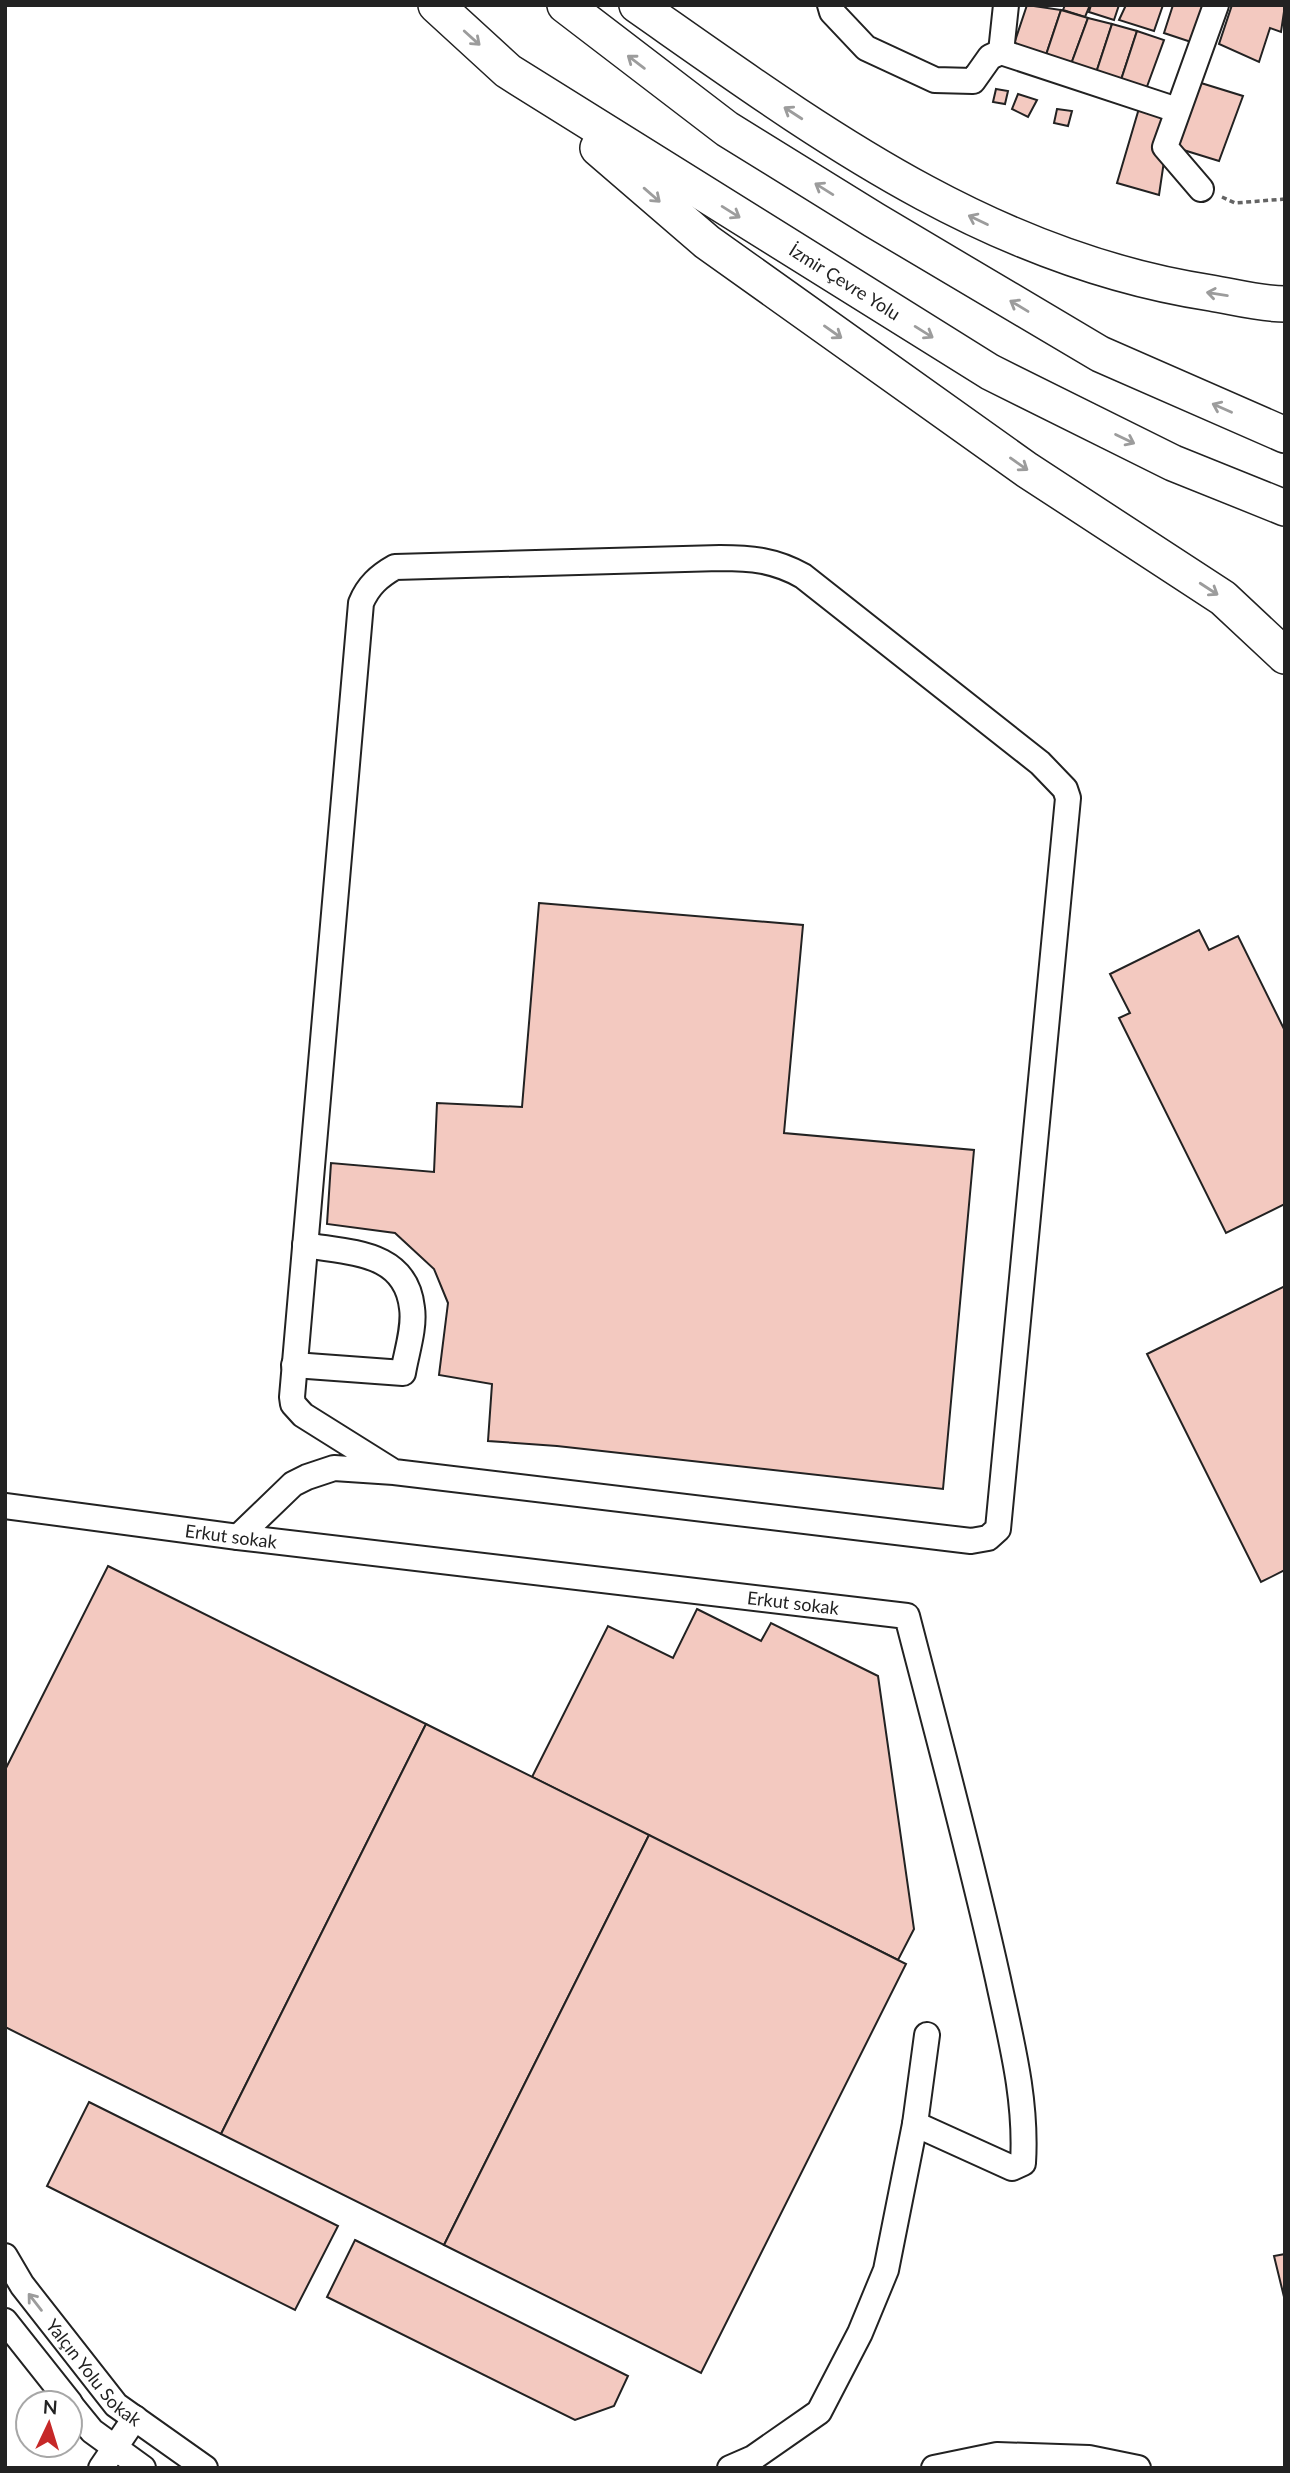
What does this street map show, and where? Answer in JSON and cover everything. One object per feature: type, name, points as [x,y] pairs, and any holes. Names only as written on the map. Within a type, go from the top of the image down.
[{"type":"highway","name":"İzmir Çevre Yolu","points":[[436,5],[508,71],[990,372],[1173,463],[1285,509]]},
{"type":"highway","points":[[565,5],[727,129],[874,220],[1100,354],[1285,435]]},
{"type":"highway","points":[[637,5],[891,177],[1026,244],[1155,285],[1285,304]]},
{"type":"highway","points":[[508,71],[706,242],[1027,470],[1223,598],[1285,656]]},
{"type":"street","points":[[830,5],[832,12],[866,48],[935,80],[973,81],[990,57],[1001,51],[1177,110]]},
{"type":"street","points":[[1001,51],[1006,5]]},
{"type":"street","points":[[1201,189],[1166,147],[1216,5]]},
{"type":"street","points":[[238,1537],[293,1484],[334,1468],[394,1472],[971,1541],[993,1536],[998,1530],[1068,798],[1065,789],[1040,763],[803,576],[783,564],[747,558],[720,558],[409,566],[389,570],[372,583],[361,603],[292,1397],[297,1409],[341,1441],[394,1472]]},
{"type":"street","points":[[294,1365],[403,1373],[413,1310],[406,1284],[387,1262],[305,1245]]},
{"type":"street","name":"Erkut sokak","points":[[5,1506],[238,1537],[907,1616],[985,1922],[1015,2059],[1025,2129],[1023,2163],[1012,2168],[915,2124]]},
{"type":"street","points":[[730,2468],[752,2458],[819,2412],[860,2333],[886,2270],[915,2124],[927,2035]]},
{"type":"street","name":"Yalçın Yolu Sokak","points":[[5,2256],[22,2285],[117,2405],[205,2468]]},
{"type":"street","name":"Yalçın Yolu Sokak","points":[[5,2321],[59,2389]]},
{"type":"street","points":[[108,2457],[135,2418]]},
{"type":"street","name":"Yalçın Yolu Sokak","points":[[84,2421],[108,2457],[144,2468]]},
{"type":"street","points":[[934,2468],[997,2455],[1089,2458],[1138,2468]]},
{"type":"path","points":[[1201,189],[1235,203],[1285,199]]},
{"type":"building","points":[[1027,5],[1061,10],[1045,58],[1013,47]]},
{"type":"building","points":[[1065,5],[1090,5],[1085,17],[1063,10]]},
{"type":"building","points":[[1091,5],[1119,5],[1114,20],[1089,12]]},
{"type":"building","points":[[1126,5],[1163,5],[1154,31],[1119,20]]},
{"type":"building","points":[[1173,5],[1204,5],[1194,43],[1164,33]]},
{"type":"building","points":[[1232,5],[1285,5],[1281,32],[1270,28],[1259,62],[1219,44]]},
{"type":"building","points":[[1061,10],[1088,18],[1070,67],[1045,58]]},
{"type":"building","points":[[1088,18],[1112,24],[1096,73],[1070,67]]},
{"type":"building","points":[[1112,24],[1137,31],[1120,83],[1096,73]]},
{"type":"building","points":[[1137,31],[1164,40],[1145,92],[1120,83]]},
{"type":"building","points":[[1201,83],[1243,96],[1219,161],[1177,148]]},
{"type":"building","points":[[996,89],[1008,91],[1005,104],[993,102]]},
{"type":"building","points":[[1018,94],[1037,100],[1028,117],[1012,109]]},
{"type":"building","points":[[1140,105],[1171,114],[1159,195],[1117,183]]},
{"type":"building","points":[[1057,109],[1072,111],[1068,126],[1054,123]]},
{"type":"building","points":[[539,903],[803,925],[784,1133],[974,1150],[943,1489],[557,1446],[488,1441],[492,1384],[439,1375],[448,1303],[434,1269],[395,1233],[327,1224],[331,1163],[434,1172],[437,1103],[522,1107]]},
{"type":"building","points":[[1199,930],[1209,950],[1238,936],[1285,1031],[1285,1204],[1226,1233],[1119,1018],[1130,1013],[1110,974]]},
{"type":"building","points":[[1285,1286],[1285,1570],[1261,1582],[1147,1354]]},
{"type":"building","points":[[108,1566],[426,1724],[221,2134],[5,2027],[5,1770]]},
{"type":"building","points":[[697,1609],[761,1641],[771,1623],[878,1676],[914,1929],[898,1960],[532,1777],[608,1626],[673,1658]]},
{"type":"building","points":[[426,1724],[649,1835],[444,2245],[221,2134]]},
{"type":"building","points":[[649,1835],[906,1964],[701,2373],[444,2245]]},
{"type":"building","points":[[89,2102],[338,2226],[295,2310],[47,2186]]},
{"type":"building","points":[[355,2240],[628,2376],[614,2406],[575,2420],[327,2297]]},
{"type":"building","points":[[1285,2254],[1285,2301],[1274,2256]]}]
